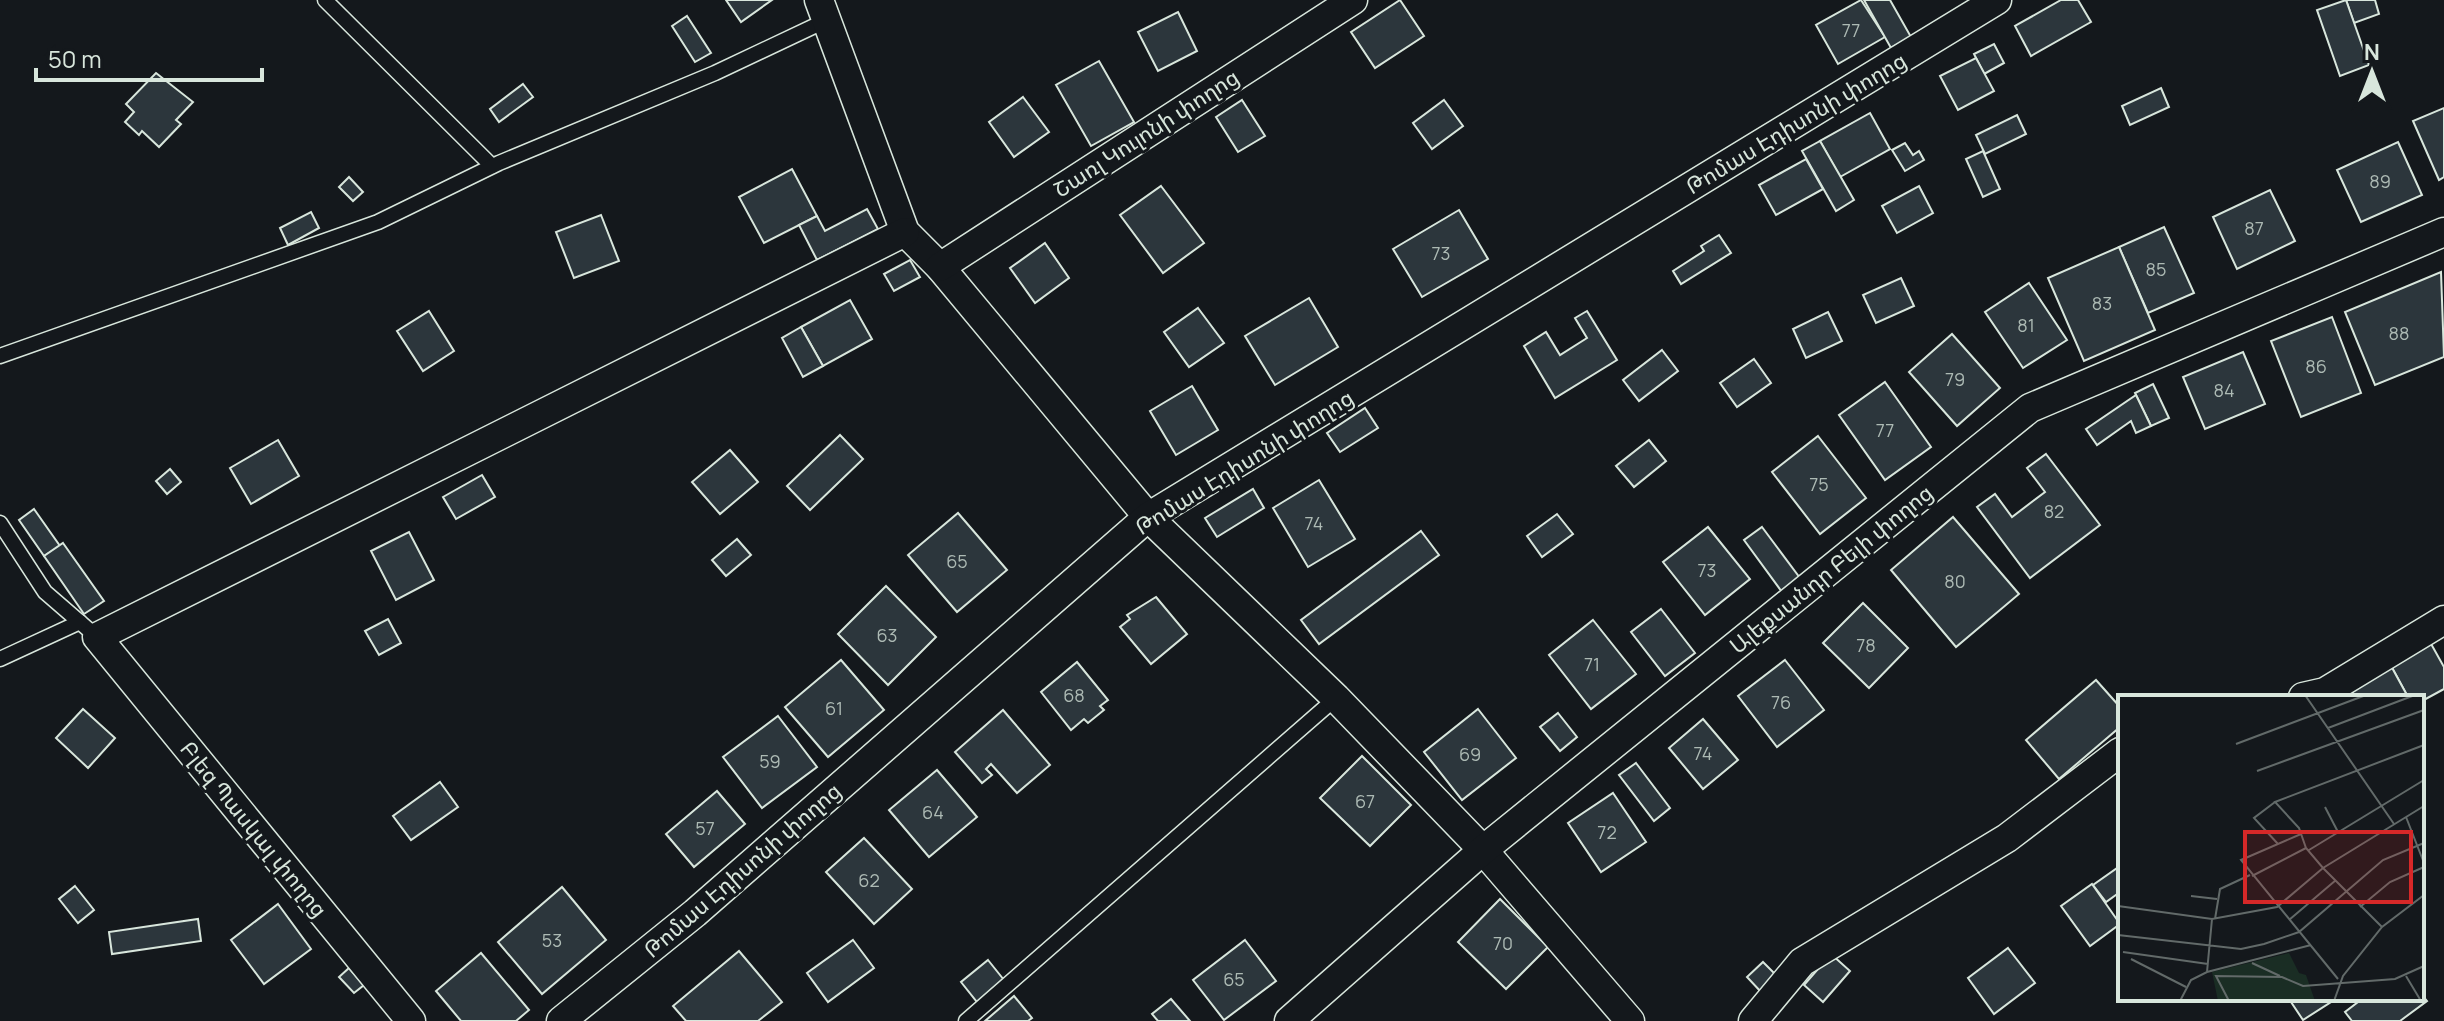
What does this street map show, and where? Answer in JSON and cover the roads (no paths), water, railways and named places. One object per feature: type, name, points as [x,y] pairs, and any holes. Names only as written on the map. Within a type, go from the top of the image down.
[{"type":"street","name":"Շառլ Կուլոնի փողոց","points":[[940,267],[1353,0]]},
{"type":"street","name":"Թոմաս Էդիսոնի փողոց","points":[[561,1021],[695,913],[1148,517],[1997,0]]},
{"type":"street","points":[[822,10],[905,232],[940,267],[1148,517],[1336,698],[1483,850],[1630,1021]]},
{"type":"street","points":[[88,629],[905,232]]},
{"type":"street","name":"Ալեքսանդր Բելի փողոց","points":[[1289,1021],[1483,850],[2030,408],[2444,232]]},
{"type":"street","points":[[2312,695],[2325,692],[2444,620]]},
{"type":"street","name":"Բլեզ Պասկալ փողոց","points":[[88,629],[411,1021]]},
{"type":"street","points":[[1753,1021],[1802,962],[2007,838],[2118,754]]},
{"type":"lane","points":[[325,0],[492,166]]},
{"type":"lane","points":[[0,356],[378,222],[492,166],[715,73],[822,10]]},
{"type":"lane","points":[[0,523],[45,592],[88,629]]},
{"type":"lane","points":[[0,659],[88,629]]},
{"type":"lane","points":[[966,1021],[1336,698]]}]
